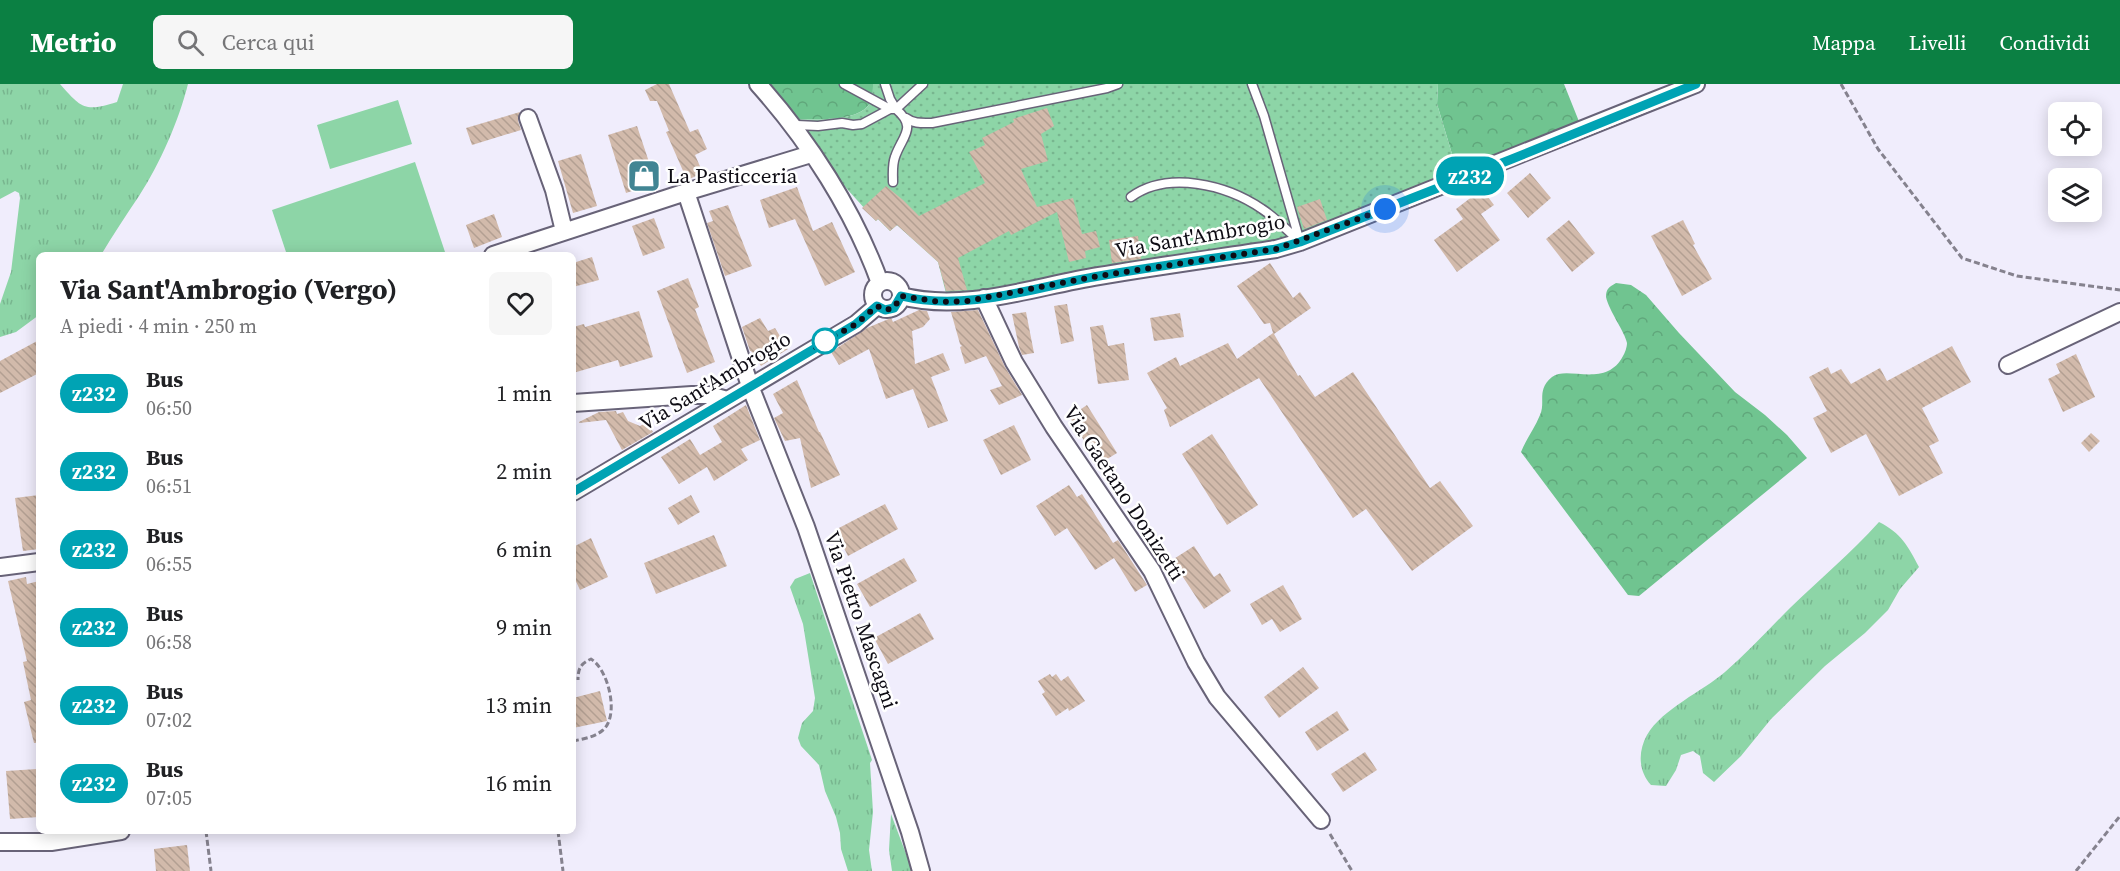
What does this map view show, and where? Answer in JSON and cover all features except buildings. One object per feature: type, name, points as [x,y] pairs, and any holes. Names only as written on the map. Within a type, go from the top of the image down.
[{"type":"street","points":[[758,84],[776,104],[835,191],[880,283]]},
{"type":"street","name":"Via Sant'Ambrogio","points":[[901,296],[922,301],[946,302],[984,298],[1098,276],[1276,249],[1300,242],[1512,159],[1696,84]]},
{"type":"street","points":[[528,118],[554,190],[564,231]]},
{"type":"street","points":[[502,252],[811,154]]},
{"type":"street","name":"Via Pietro Mascagni","points":[[686,192],[750,386],[806,527],[921,871]]},
{"type":"street","points":[[886,281],[899,287],[901,296],[898,305],[890,310],[877,306],[872,293],[880,283],[886,281]]},
{"type":"street","name":"Via Gaetano Donizetti","points":[[984,298],[1020,371],[1054,427],[1152,571],[1196,662],[1217,698],[1321,820]]},
{"type":"street","name":"Via Sant'Ambrogio","points":[[576,490],[856,324],[877,306]]},
{"type":"street","points":[[2008,365],[2120,312]]},
{"type":"street","points":[[576,403],[692,395],[709,395],[727,400]]},
{"type":"street","points":[[0,567],[36,562]]},
{"type":"street","points":[[0,842],[51,842],[102,834]]},
{"type":"lane","points":[[844,84],[893,109],[912,122],[932,123],[1019,107],[1118,84]]},
{"type":"lane","points":[[885,84],[893,109]]},
{"type":"lane","points":[[797,125],[862,124],[893,109],[923,84]]},
{"type":"lane","points":[[1252,84],[1264,116],[1300,242]]},
{"type":"lane","points":[[893,182],[895,157],[908,126],[906,118]]},
{"type":"lane","points":[[1131,197],[1142,189],[1176,183],[1210,187],[1231,193],[1262,209],[1300,242]]},
{"type":"path","points":[[1840,84],[1878,149],[1962,258],[2017,276],[2120,290]]},
{"type":"path","points":[[576,740],[591,737],[605,729],[613,708],[604,675],[598,663],[591,659],[584,662],[578,669],[578,680]]},
{"type":"path","points":[[2076,871],[2120,816]]},
{"type":"path","points":[[1321,820],[1352,871]]},
{"type":"path","points":[[206,834],[210,871]]},
{"type":"path","points":[[558,834],[563,871]]},
{"type":"green space","points":[[0,84],[60,84],[79,103],[98,107],[117,102],[123,84],[188,84],[174,127],[154,170],[103,252],[36,252],[36,317],[16,332],[0,337],[0,304],[11,272],[20,198],[19,193],[15,191],[0,199]]},
{"type":"green space","points":[[769,84],[873,84],[873,91],[870,103],[856,114],[835,119],[793,119]]},
{"type":"green space","points":[[873,84],[1438,84],[1437,104],[1458,174],[1286,244],[947,297],[938,262],[897,225],[890,231],[878,219],[876,221],[837,178],[793,119],[823,119],[856,114],[870,103]]},
{"type":"green space","points":[[1438,84],[1564,84],[1580,124],[1458,174],[1437,104]]},
{"type":"green space","points":[[398,100],[412,144],[330,169],[317,125]]},
{"type":"green space","points":[[415,162],[445,252],[286,252],[272,210]]},
{"type":"green space","points":[[1616,283],[1631,285],[1646,295],[1735,392],[1787,435],[1807,458],[1639,596],[1628,595],[1521,452],[1542,410],[1544,387],[1552,377],[1567,373],[1607,372],[1616,366],[1624,355],[1627,345],[1626,338],[1606,297],[1608,288]]},
{"type":"green space","points":[[1879,522],[1903,541],[1919,567],[1900,589],[1888,610],[1865,633],[1825,666],[1771,719],[1741,756],[1714,782],[1703,773],[1700,756],[1693,751],[1681,755],[1676,770],[1666,786],[1651,785],[1644,774],[1641,754],[1644,741],[1654,726],[1672,709],[1734,664]]},
{"type":"green space","points":[[810,573],[872,760],[870,763],[873,812],[869,850],[872,871],[848,871],[841,849],[836,817],[825,791],[819,765],[801,746],[798,738],[802,723],[813,711],[815,698],[803,624],[790,587],[795,579]]},
{"type":"green space","points":[[891,814],[911,871],[892,871],[889,850]]},
{"type":"bus line","name":"z232","points":[[576,490],[856,324],[871,314],[877,306],[885,310],[894,308],[898,305],[901,296],[922,301],[968,301],[1098,276],[1276,249],[1300,242],[1512,159],[1617,114],[1696,84]]},
{"type":"place","name":"La Pasticceria","points":[[644,176]]},
{"type":"route","points":[[825,341],[816,347],[871,314],[877,306],[885,310],[894,308],[898,305],[901,296],[922,301],[968,301],[1098,276],[1276,249],[1385,209]]}]
